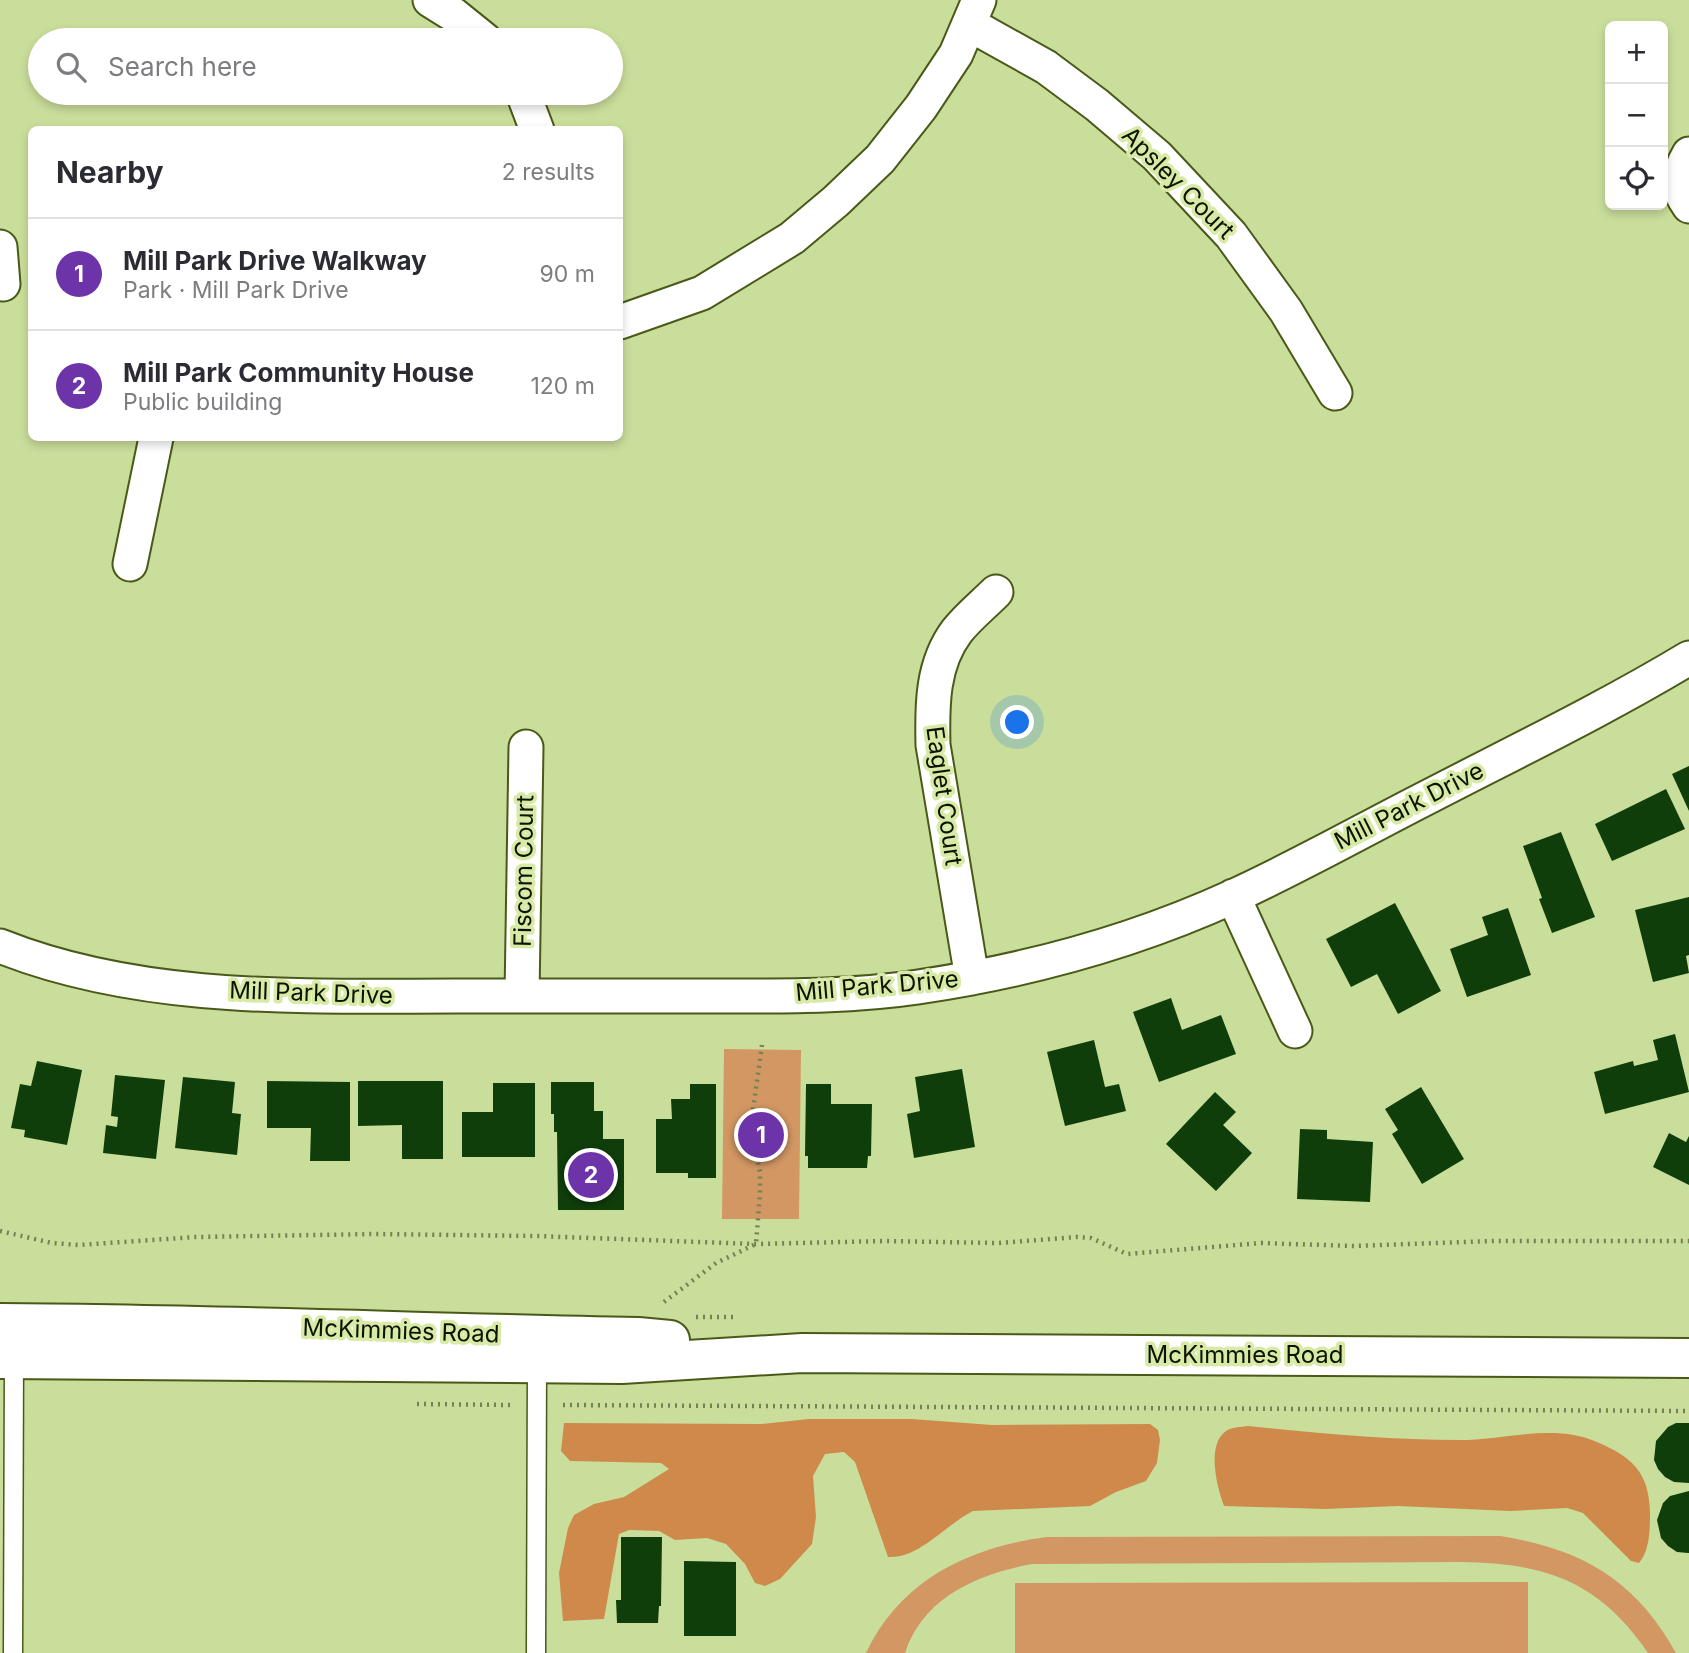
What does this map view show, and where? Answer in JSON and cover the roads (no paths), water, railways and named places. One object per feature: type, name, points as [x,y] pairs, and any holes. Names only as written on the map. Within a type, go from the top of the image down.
[{"type":"main road","name":"McKimmies Road","points":[[7,1341],[234,1325],[389,1332],[638,1337],[802,1353]]},
{"type":"main road","name":"McKimmies Road","points":[[7,1341],[537,1364],[622,1364],[802,1353],[1689,1358]]},
{"type":"street","points":[[430,0],[470,28]]},
{"type":"street","points":[[623,321],[702,293],[792,238],[880,159],[921,107],[956,54],[974,12]]},
{"type":"street","name":"Apsley Court","points":[[974,12],[1097,105],[1157,156],[1231,235],[1286,311],[1335,393]]},
{"type":"street","points":[[528,105],[535,126]]},
{"type":"street","points":[[1689,154],[1678,180],[1682,196],[1689,206]]},
{"type":"street","points":[[0,247],[11,284]]},
{"type":"street","points":[[130,564],[155,441]]},
{"type":"street","name":"Eaglet Court","points":[[972,978],[933,745],[932,709],[936,676],[943,652],[958,630],[996,592]]},
{"type":"street","name":"Mill Park Drive","points":[[0,946],[30,958],[92,975],[168,987],[248,993],[522,996],[850,994],[915,988],[1049,961],[1109,945],[1234,896],[1500,760],[1689,658]]},
{"type":"street","name":"Fiscom Court","points":[[522,996],[526,747]]},
{"type":"street","points":[[1234,896],[1295,1031]]},
{"type":"lane","points":[[7,1341],[13,1653]]},
{"type":"lane","points":[[536,1653],[537,1364]]},
{"type":"place","name":"Mill Park Drive Walkway","points":[[761,1135]]},
{"type":"place","name":"Mill Park Community House","points":[[591,1175]]}]
